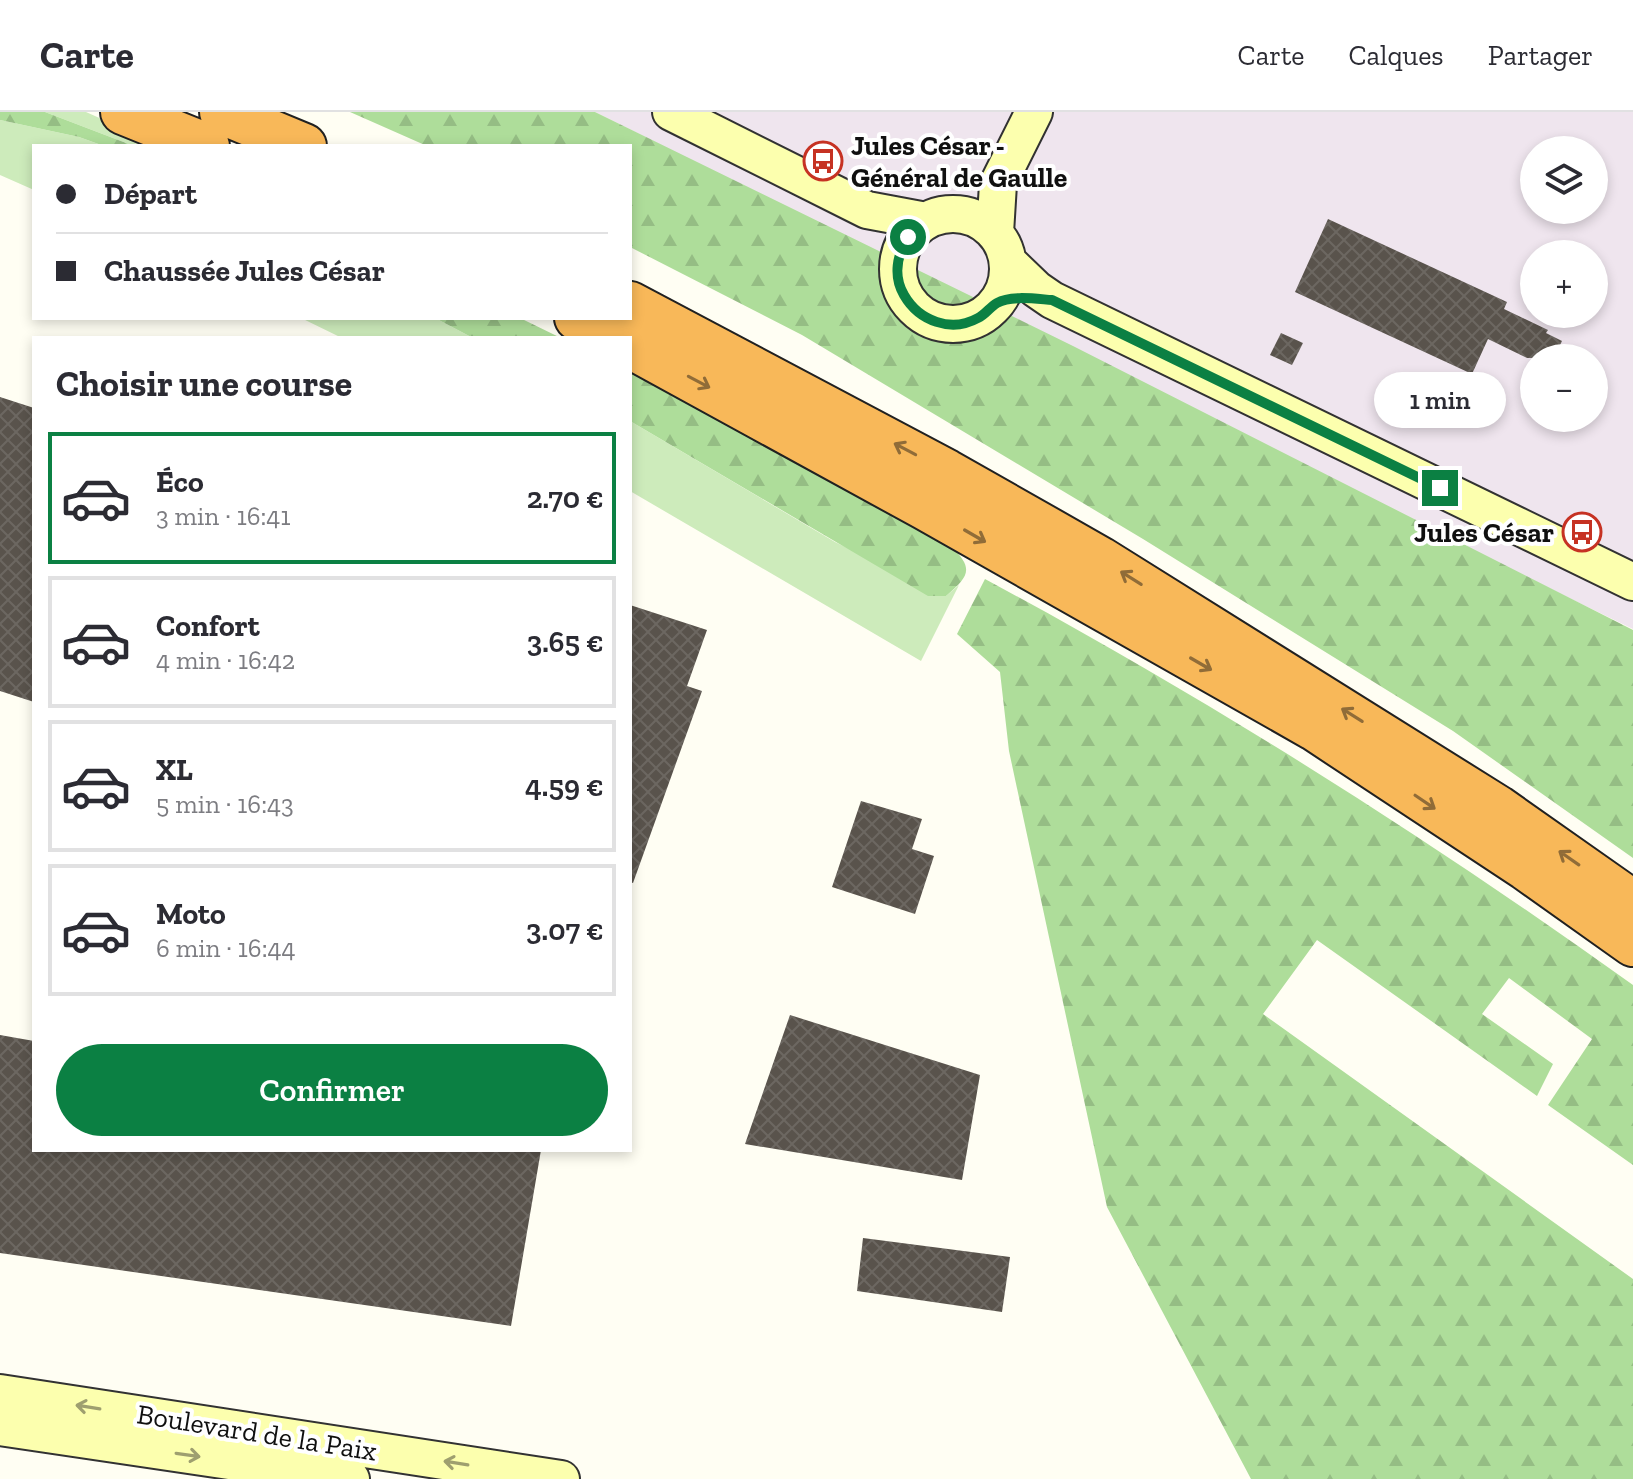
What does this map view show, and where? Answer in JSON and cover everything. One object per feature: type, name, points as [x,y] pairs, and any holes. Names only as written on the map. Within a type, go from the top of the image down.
[{"type":"highway","points":[[123,112],[202,144]]},
{"type":"highway","points":[[222,112],[299,144]]},
{"type":"highway","points":[[632,305],[933,465],[1100,559],[1498,808],[1633,903]]},
{"type":"highway","points":[[581,320],[611,336]]},
{"type":"highway","points":[[632,347],[799,437],[1314,728],[1526,868],[1633,944]]},
{"type":"main road","points":[[671,112],[867,210],[879,223],[898,259],[901,289],[912,307],[927,318],[943,324],[961,324],[978,319],[997,303],[1004,291],[998,184],[1034,112]]},
{"type":"main road","points":[[898,259],[908,237],[998,184]]},
{"type":"main road","points":[[867,210],[978,220],[1036,289],[1052,300],[1633,582]]},
{"type":"main road","points":[[997,303],[1052,300]]},
{"type":"main road","name":"Boulevard de la Paix","points":[[0,1393],[561,1479]]},
{"type":"main road","name":"Boulevard de la Paix","points":[[0,1427],[351,1479]]},
{"type":"shaded area","points":[[595,112],[1633,112],[1633,629],[1567,597]]},
{"type":"green space","points":[[0,112],[45,112],[129,144],[98,144],[0,120]]},
{"type":"green space","points":[[45,112],[86,112],[158,144],[129,144]]},
{"type":"green space","points":[[350,112],[595,112],[1073,346],[1633,630],[1633,858],[1453,731],[1143,539],[802,335],[632,248],[632,144],[422,144]]},
{"type":"green space","points":[[0,120],[98,144],[32,144],[32,189],[0,175]]},
{"type":"green space","points":[[305,320],[439,320],[469,336],[338,336]]},
{"type":"green space","points":[[439,320],[524,320],[557,336],[469,336]]},
{"type":"green space","points":[[632,373],[952,547],[964,561],[964,578],[946,596],[928,596],[632,422]]},
{"type":"green space","points":[[632,422],[835,542],[946,596],[959,585],[921,661],[632,492]]},
{"type":"green space","points":[[985,579],[1234,721],[1396,823],[1633,985],[1633,1165],[1548,1105],[1592,1039],[1509,978],[1482,1014],[1553,1064],[1537,1096],[1317,940],[1263,1014],[1633,1279],[1633,1479],[1251,1479],[1107,1207],[1009,751],[1000,672],[957,634]]},
{"type":"building","points":[[1328,219],[1507,302],[1504,309],[1520,317],[1520,328],[1544,328],[1548,330],[1546,333],[1562,341],[1561,344],[1520,344],[1520,355],[1488,339],[1472,374],[1295,292]]},
{"type":"building","points":[[1281,333],[1303,343],[1292,365],[1270,355]]},
{"type":"building","points":[[0,397],[32,407],[32,701],[0,691]]},
{"type":"building","points":[[632,606],[707,630],[687,686],[702,691],[633,883]]},
{"type":"building","points":[[861,801],[922,819],[912,849],[934,856],[915,914],[832,887]]},
{"type":"building","points":[[790,1015],[980,1075],[962,1180],[745,1144]]},
{"type":"building","points":[[0,1035],[32,1041],[32,1152],[541,1152],[511,1326],[0,1253]]},
{"type":"building","points":[[863,1238],[1010,1257],[1002,1312],[857,1291]]},
{"type":"place","name":"Jules César - Général de Gaulle","points":[[823,161]]},
{"type":"place","name":"Jules César","points":[[1582,532]]},
{"type":"route","points":[[908,237],[898,259],[901,289],[912,307],[935,322],[961,324],[978,319],[997,303],[1052,300],[1440,488]]}]
